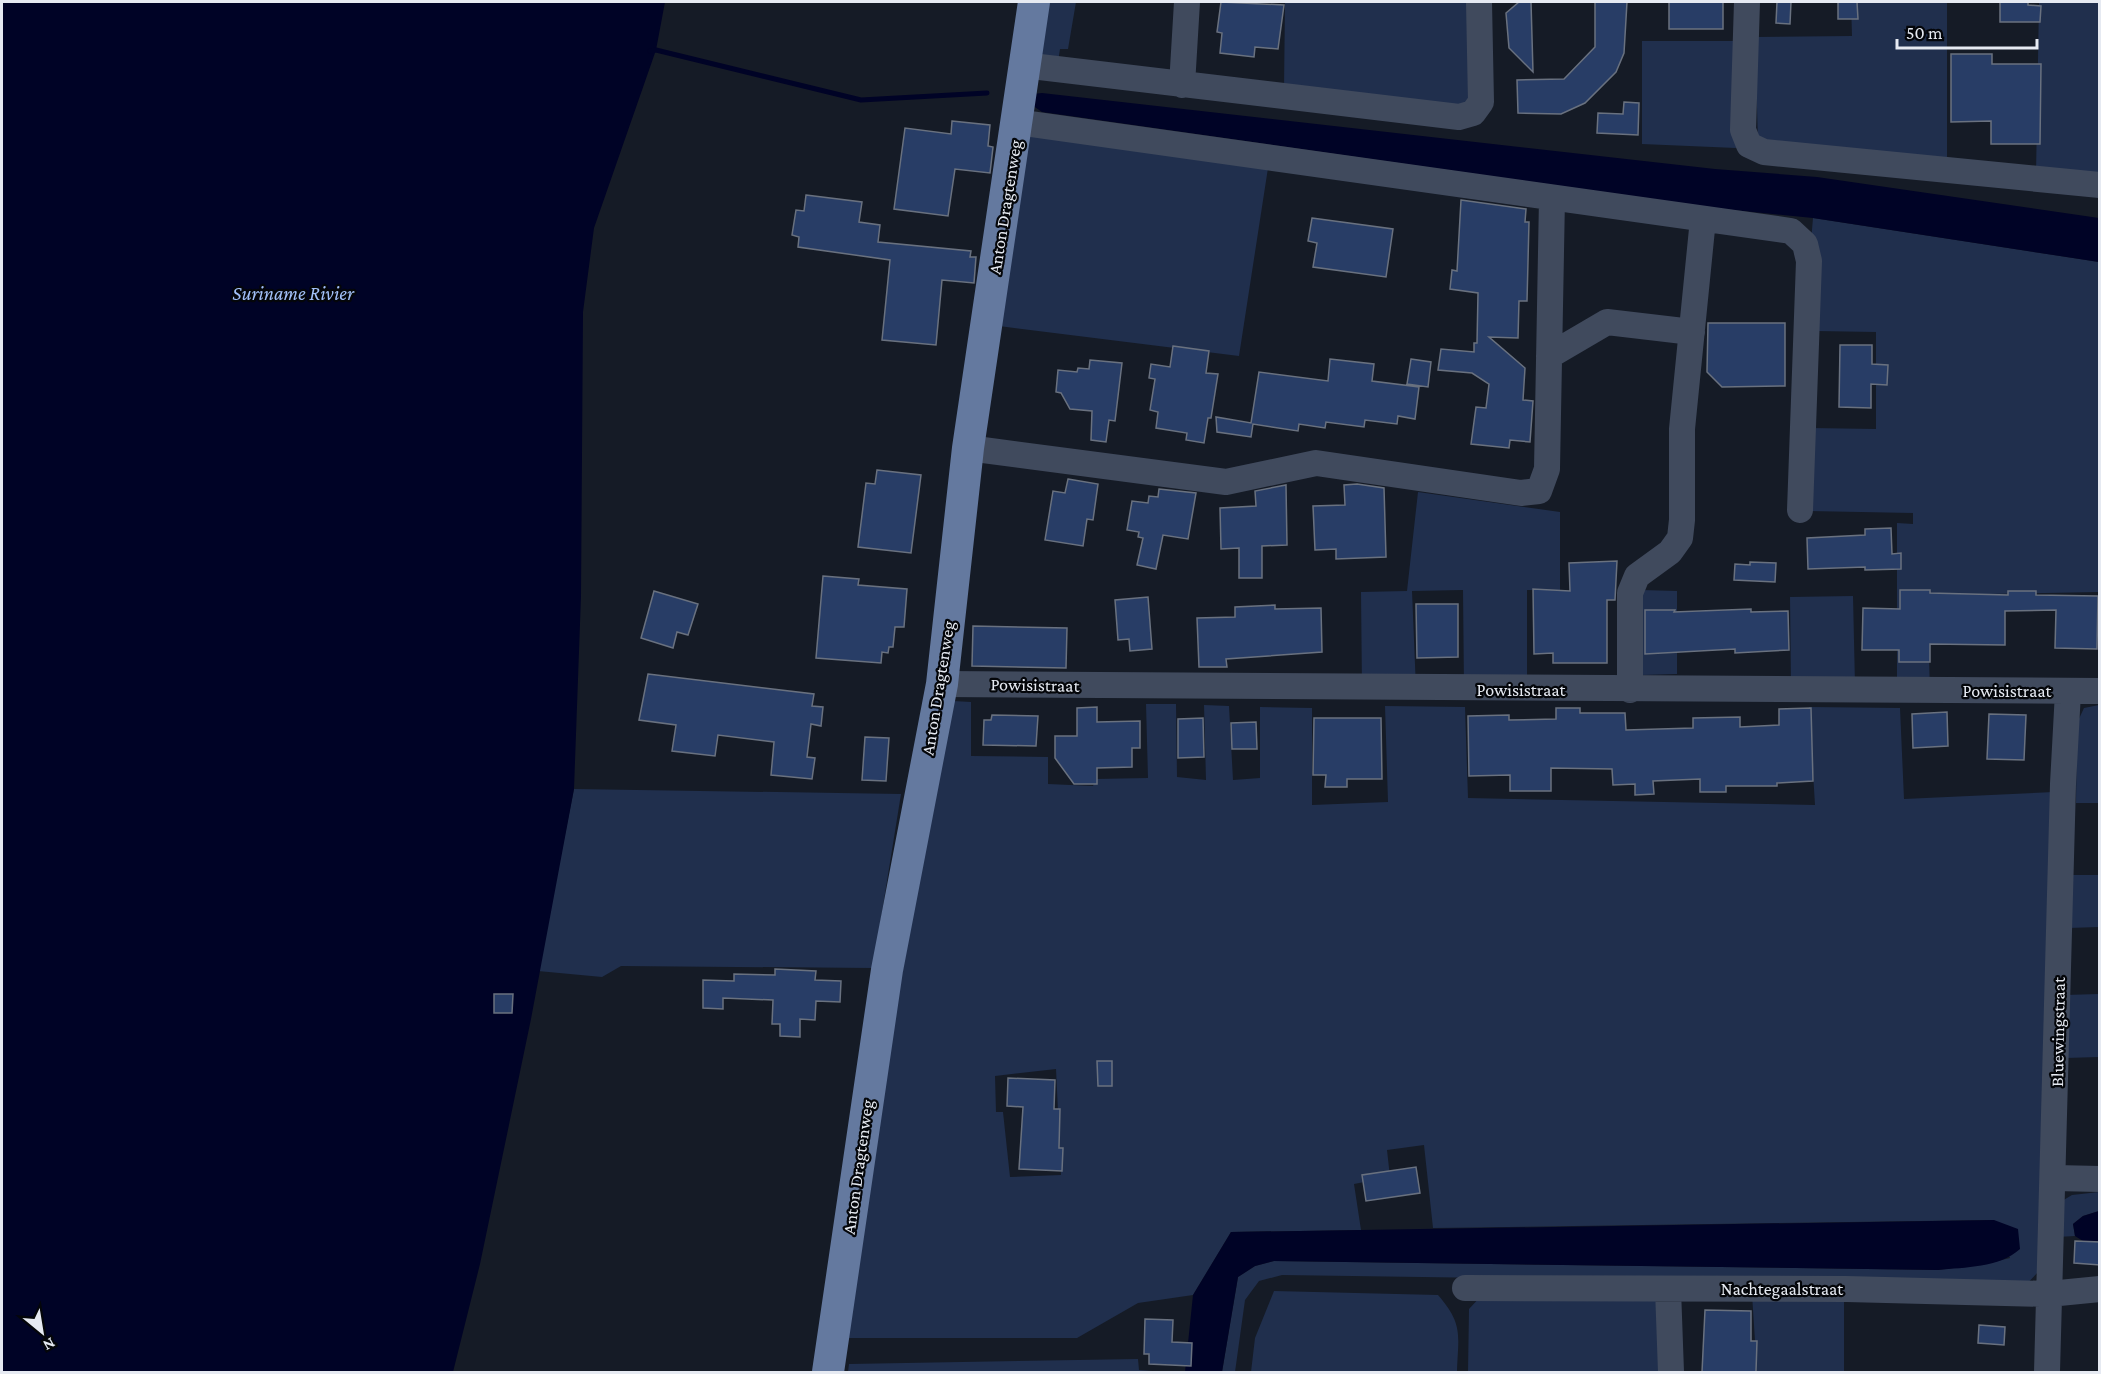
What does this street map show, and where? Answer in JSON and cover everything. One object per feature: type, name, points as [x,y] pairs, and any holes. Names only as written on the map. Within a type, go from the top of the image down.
[{"type":"main road","name":"Anton Dragtenweg","points":[[828,1372],[887,970],[942,684],[968,448],[1034,2]]},
{"type":"street","points":[[1182,85],[1188,2]]},
{"type":"street","points":[[1023,65],[1459,117],[1473,112],[1481,102],[1479,2]]},
{"type":"street","points":[[1747,2],[1743,130],[1749,144],[1764,152],[2100,185]]},
{"type":"street","points":[[1017,122],[1791,231],[1805,244],[1809,261],[1800,510]]},
{"type":"street","points":[[968,448],[1226,482],[1316,463],[1521,493],[1539,491],[1547,469],[1552,198]]},
{"type":"street","points":[[1630,690],[1630,593],[1636,576],[1670,552],[1680,538],[1682,429],[1703,219]]},
{"type":"street","points":[[1549,356],[1606,322],[1692,332]]},
{"type":"street","name":"Powisistraat","points":[[942,684],[1630,690],[2100,691]]},
{"type":"street","name":"Bluewingstraat","points":[[2048,1372],[2049,1294],[2055,1178],[2063,784],[2068,692]]},
{"type":"street","points":[[2055,1178],[2100,1179]]},
{"type":"street","name":"Nachtegaalstraat","points":[[1465,1288],[1846,1289],[2049,1294],[2100,1289]]},
{"type":"street","points":[[1668,1289],[1671,1372]]},
{"type":"shaded area","points":[[1041,2],[1076,2],[1068,49],[1060,49],[1058,62],[1040,58]]},
{"type":"shaded area","points":[[1285,2],[1472,2],[1473,94],[1463,106],[1284,89]]},
{"type":"shaded area","points":[[1851,2],[1947,2],[1947,166],[1758,142],[1755,37],[1852,36]]},
{"type":"shaded area","points":[[2039,2],[2099,2],[2099,180],[2036,174]]},
{"type":"shaded area","points":[[1642,41],[1738,41],[1736,148],[1642,144]]},
{"type":"shaded area","points":[[1027,133],[1268,168],[1239,356],[999,326]]},
{"type":"shaded area","points":[[1813,218],[2099,262],[2099,592],[1927,595],[1930,690],[1897,691],[1897,523],[1913,524],[1913,513],[1808,511],[1810,428],[1876,429],[1876,332],[1816,331],[1811,241]]},
{"type":"shaded area","points":[[1418,492],[1560,512],[1560,590],[1527,590],[1527,690],[1464,689],[1463,590],[1412,591],[1416,689],[1362,690],[1361,592],[1407,591]]},
{"type":"shaded area","points":[[1641,590],[1677,591],[1677,674],[1642,675]]},
{"type":"shaded area","points":[[1853,596],[1855,685],[1791,686],[1790,597]]},
{"type":"shaded area","points":[[953,701],[971,702],[971,756],[1048,757],[1048,784],[1093,786],[1096,779],[1148,778],[1146,704],[1176,704],[1177,777],[1206,780],[1204,705],[1229,706],[1233,780],[1260,778],[1260,707],[1312,708],[1312,805],[1388,802],[1385,706],[1465,707],[1468,798],[1815,805],[1809,707],[1900,708],[1904,799],[2054,792],[2038,1272],[2025,1286],[1282,1275],[1259,1281],[1245,1300],[1235,1372],[1222,1372],[1238,1277],[1255,1266],[1274,1261],[1938,1270],[1985,1264],[2010,1258],[1994,1220],[1433,1228],[1424,1145],[1387,1150],[1390,1177],[1354,1184],[1361,1230],[1231,1232],[1193,1295],[1138,1303],[1077,1338],[842,1338],[880,1091]],"holes":[[[1056,1069],[1061,1175],[1010,1177],[1003,1112],[996,1112],[995,1076]]]},
{"type":"shaded area","points":[[2099,705],[2099,803],[2076,803],[2077,723],[2084,708]]},
{"type":"shaded area","points":[[574,789],[901,794],[873,968],[621,966],[602,977],[538,971]]},
{"type":"shaded area","points":[[2069,875],[2099,875],[2099,927],[2068,928]]},
{"type":"shaded area","points":[[2099,994],[2099,1057],[2065,1058],[2065,995]]},
{"type":"shaded area","points":[[2099,1192],[2099,1211],[2083,1216],[2073,1224],[2075,1236],[2057,1237],[2062,1201],[2072,1195]]},
{"type":"shaded area","points":[[1274,1291],[1438,1295],[1452,1314],[1458,1331],[1457,1372],[1251,1372],[1255,1338]]},
{"type":"shaded area","points":[[1844,1293],[1844,1372],[1757,1372],[1752,1294]]},
{"type":"shaded area","points":[[1482,1295],[1655,1296],[1666,1372],[1468,1372],[1469,1309]]},
{"type":"shaded area","points":[[1138,1359],[1139,1370],[1166,1372],[848,1372],[849,1364]]},
{"type":"water","name":"Suriname Rivier","points":[[2,2],[665,2],[656,50],[594,228],[583,312],[581,596],[574,789],[531,1019],[480,1264],[453,1372],[2,1372]]},
{"type":"water","points":[[1042,93],[1715,169],[1817,177],[2099,218],[2099,262],[1813,218],[1714,208],[1042,112],[1032,105],[1033,94]]},
{"type":"water","points":[[2099,1211],[2099,1241],[2083,1241],[2075,1236],[2073,1224],[2083,1216]]},
{"type":"water","points":[[1994,1220],[2018,1229],[2020,1249],[1992,1263],[1938,1270],[1274,1261],[1255,1266],[1238,1277],[1222,1372],[1185,1372],[1193,1295],[1231,1232]]},
{"type":"building","points":[[1221,2],[1284,5],[1278,49],[1255,47],[1254,57],[1220,53],[1222,33],[1217,32]]},
{"type":"building","points":[[1519,2],[1531,2],[1533,72],[1509,48],[1506,13]]},
{"type":"building","points":[[1595,2],[1627,2],[1624,53],[1616,72],[1585,103],[1561,114],[1518,113],[1517,80],[1564,79],[1595,47]]},
{"type":"building","points":[[1669,2],[1723,2],[1723,29],[1669,29]]},
{"type":"building","points":[[1777,2],[1791,2],[1790,24],[1776,23]]},
{"type":"building","points":[[1838,2],[1857,2],[1858,19],[1838,19]]},
{"type":"building","points":[[2000,2],[2028,2],[2028,5],[2041,6],[2040,22],[2000,22]]},
{"type":"building","points":[[1951,54],[1992,54],[1992,64],[2041,64],[2040,144],[1991,144],[1991,121],[1951,122]]},
{"type":"building","points":[[1624,102],[1639,103],[1638,135],[1597,133],[1598,113],[1623,114]]},
{"type":"building","points":[[952,121],[990,125],[988,146],[993,147],[990,173],[955,169],[948,216],[894,209],[905,128],[951,134]]},
{"type":"building","points":[[806,195],[862,202],[859,222],[880,225],[878,242],[971,251],[970,257],[976,257],[974,283],[942,280],[936,345],[882,340],[890,260],[798,247],[799,237],[792,235],[796,210],[804,211]]},
{"type":"building","points":[[1461,200],[1526,209],[1525,222],[1529,222],[1527,301],[1519,301],[1518,338],[1489,337],[1525,368],[1523,400],[1533,401],[1530,442],[1510,440],[1509,448],[1471,444],[1476,407],[1486,408],[1489,384],[1472,373],[1438,370],[1441,349],[1474,352],[1474,343],[1477,343],[1478,293],[1450,289],[1452,270],[1457,271]]},
{"type":"building","points":[[1312,218],[1393,229],[1386,277],[1313,267],[1317,243],[1308,241]]},
{"type":"building","points":[[1708,323],[1785,323],[1785,386],[1722,387],[1707,372]]},
{"type":"building","points":[[1840,345],[1872,345],[1872,364],[1888,365],[1887,385],[1871,384],[1871,408],[1839,407]]},
{"type":"building","points":[[1173,346],[1209,351],[1206,373],[1218,374],[1211,418],[1208,418],[1204,443],[1186,440],[1187,433],[1156,428],[1158,412],[1150,410],[1155,379],[1149,378],[1151,364],[1170,367]]},
{"type":"building","points":[[1330,359],[1374,364],[1372,381],[1419,387],[1415,419],[1398,416],[1397,424],[1365,420],[1364,427],[1326,422],[1325,428],[1299,424],[1298,431],[1253,424],[1251,437],[1217,432],[1216,417],[1251,423],[1259,372],[1328,381]]},
{"type":"building","points":[[1411,359],[1431,362],[1428,387],[1407,384]]},
{"type":"building","points":[[1090,360],[1122,363],[1115,421],[1109,420],[1106,442],[1091,440],[1092,411],[1070,409],[1061,393],[1056,392],[1058,370],[1077,372],[1078,368],[1089,369]]},
{"type":"building","points":[[877,470],[921,475],[911,553],[858,547],[866,483],[875,484]]},
{"type":"building","points":[[1068,479],[1098,484],[1093,520],[1087,519],[1083,546],[1045,540],[1053,491],[1065,493]]},
{"type":"building","points":[[1357,484],[1384,488],[1386,557],[1336,559],[1336,549],[1315,550],[1313,506],[1345,505],[1344,485]]},
{"type":"building","points":[[1286,485],[1287,545],[1262,546],[1262,578],[1239,578],[1239,548],[1221,549],[1220,508],[1256,506],[1255,491]]},
{"type":"building","points":[[1159,489],[1196,493],[1188,539],[1163,535],[1156,569],[1137,565],[1143,538],[1138,537],[1139,532],[1127,530],[1132,501],[1148,503],[1149,496],[1158,497]]},
{"type":"building","points":[[1891,528],[1892,554],[1901,553],[1901,569],[1865,570],[1865,567],[1808,569],[1807,538],[1865,535],[1865,529]]},
{"type":"building","points":[[1617,561],[1615,600],[1607,600],[1607,663],[1553,663],[1553,653],[1534,654],[1533,589],[1570,591],[1569,563]]},
{"type":"building","points":[[1750,562],[1776,563],[1775,582],[1734,580],[1735,564],[1750,565]]},
{"type":"building","points":[[823,576],[859,579],[858,585],[907,589],[904,627],[895,627],[893,647],[889,647],[888,653],[882,652],[881,663],[816,658]]},
{"type":"building","points":[[1900,590],[2008,595],[2008,591],[2036,591],[2036,595],[2098,596],[2097,649],[2055,648],[2056,610],[2005,611],[2005,645],[1930,644],[1930,662],[1899,662],[1899,650],[1862,650],[1863,608],[1900,609]]},
{"type":"building","points":[[654,591],[698,604],[688,635],[677,632],[673,648],[641,638]]},
{"type":"building","points":[[1148,597],[1152,649],[1130,651],[1129,639],[1118,640],[1115,600]]},
{"type":"building","points":[[1416,604],[1458,604],[1458,657],[1417,658]]},
{"type":"building","points":[[1275,605],[1275,609],[1321,608],[1322,652],[1226,659],[1227,667],[1199,667],[1197,618],[1235,617],[1235,607]]},
{"type":"building","points":[[1751,609],[1751,612],[1788,611],[1789,650],[1735,653],[1735,649],[1645,654],[1645,610],[1675,610],[1674,612]]},
{"type":"building","points":[[973,626],[1067,628],[1066,668],[972,666]]},
{"type":"building","points":[[648,674],[814,694],[812,706],[823,707],[821,726],[811,724],[807,757],[815,758],[812,779],[771,775],[774,742],[718,735],[715,756],[672,751],[676,725],[639,720]]},
{"type":"building","points":[[1097,707],[1097,722],[1140,721],[1140,748],[1132,748],[1132,767],[1097,768],[1097,784],[1074,784],[1055,758],[1055,736],[1077,736],[1077,708]]},
{"type":"building","points":[[1556,708],[1580,708],[1580,713],[1625,713],[1626,730],[1693,728],[1693,718],[1740,717],[1740,727],[1779,725],[1779,709],[1811,708],[1813,781],[1777,783],[1777,786],[1726,786],[1726,792],[1700,792],[1700,779],[1653,781],[1654,794],[1635,795],[1635,784],[1613,785],[1612,769],[1551,768],[1551,791],[1510,791],[1510,775],[1469,776],[1468,716],[1509,715],[1509,720],[1556,719]]},
{"type":"building","points":[[1947,712],[1948,746],[1913,748],[1912,714]]},
{"type":"building","points":[[1989,714],[2026,715],[2024,760],[1987,759]]},
{"type":"building","points":[[992,715],[1038,716],[1036,746],[983,745],[984,720],[991,720]]},
{"type":"building","points":[[1203,718],[1204,757],[1178,758],[1178,719]]},
{"type":"building","points":[[1314,718],[1381,718],[1382,779],[1347,779],[1347,787],[1325,787],[1326,775],[1313,775]]},
{"type":"building","points":[[1256,722],[1257,749],[1232,749],[1231,723]]},
{"type":"building","points":[[865,737],[889,738],[886,781],[862,780]]},
{"type":"building","points":[[775,969],[816,971],[815,980],[841,981],[840,1002],[816,1001],[815,1020],[800,1019],[800,1037],[780,1036],[780,1024],[772,1024],[773,1000],[723,998],[723,1009],[703,1008],[703,980],[734,981],[734,974],[775,975]]},
{"type":"building","points":[[494,994],[513,994],[512,1013],[494,1013]]},
{"type":"building","points":[[1097,1061],[1112,1061],[1112,1086],[1098,1086]]},
{"type":"building","points":[[1008,1078],[1055,1080],[1054,1109],[1060,1109],[1059,1148],[1063,1148],[1062,1171],[1019,1169],[1023,1107],[1007,1106]]},
{"type":"building","points":[[1416,1167],[1420,1193],[1366,1201],[1362,1175]]},
{"type":"building","points":[[2075,1241],[2100,1242],[2100,1265],[2074,1263]]},
{"type":"building","points":[[1705,1310],[1751,1311],[1751,1341],[1757,1341],[1756,1372],[1702,1372]]},
{"type":"building","points":[[1145,1319],[1173,1320],[1172,1342],[1192,1343],[1191,1366],[1149,1364],[1149,1354],[1144,1354]]},
{"type":"building","points":[[1979,1325],[2005,1327],[2004,1345],[1978,1343]]},
{"type":"waterway","points":[[650,51],[656,50],[861,100],[987,93]]}]
